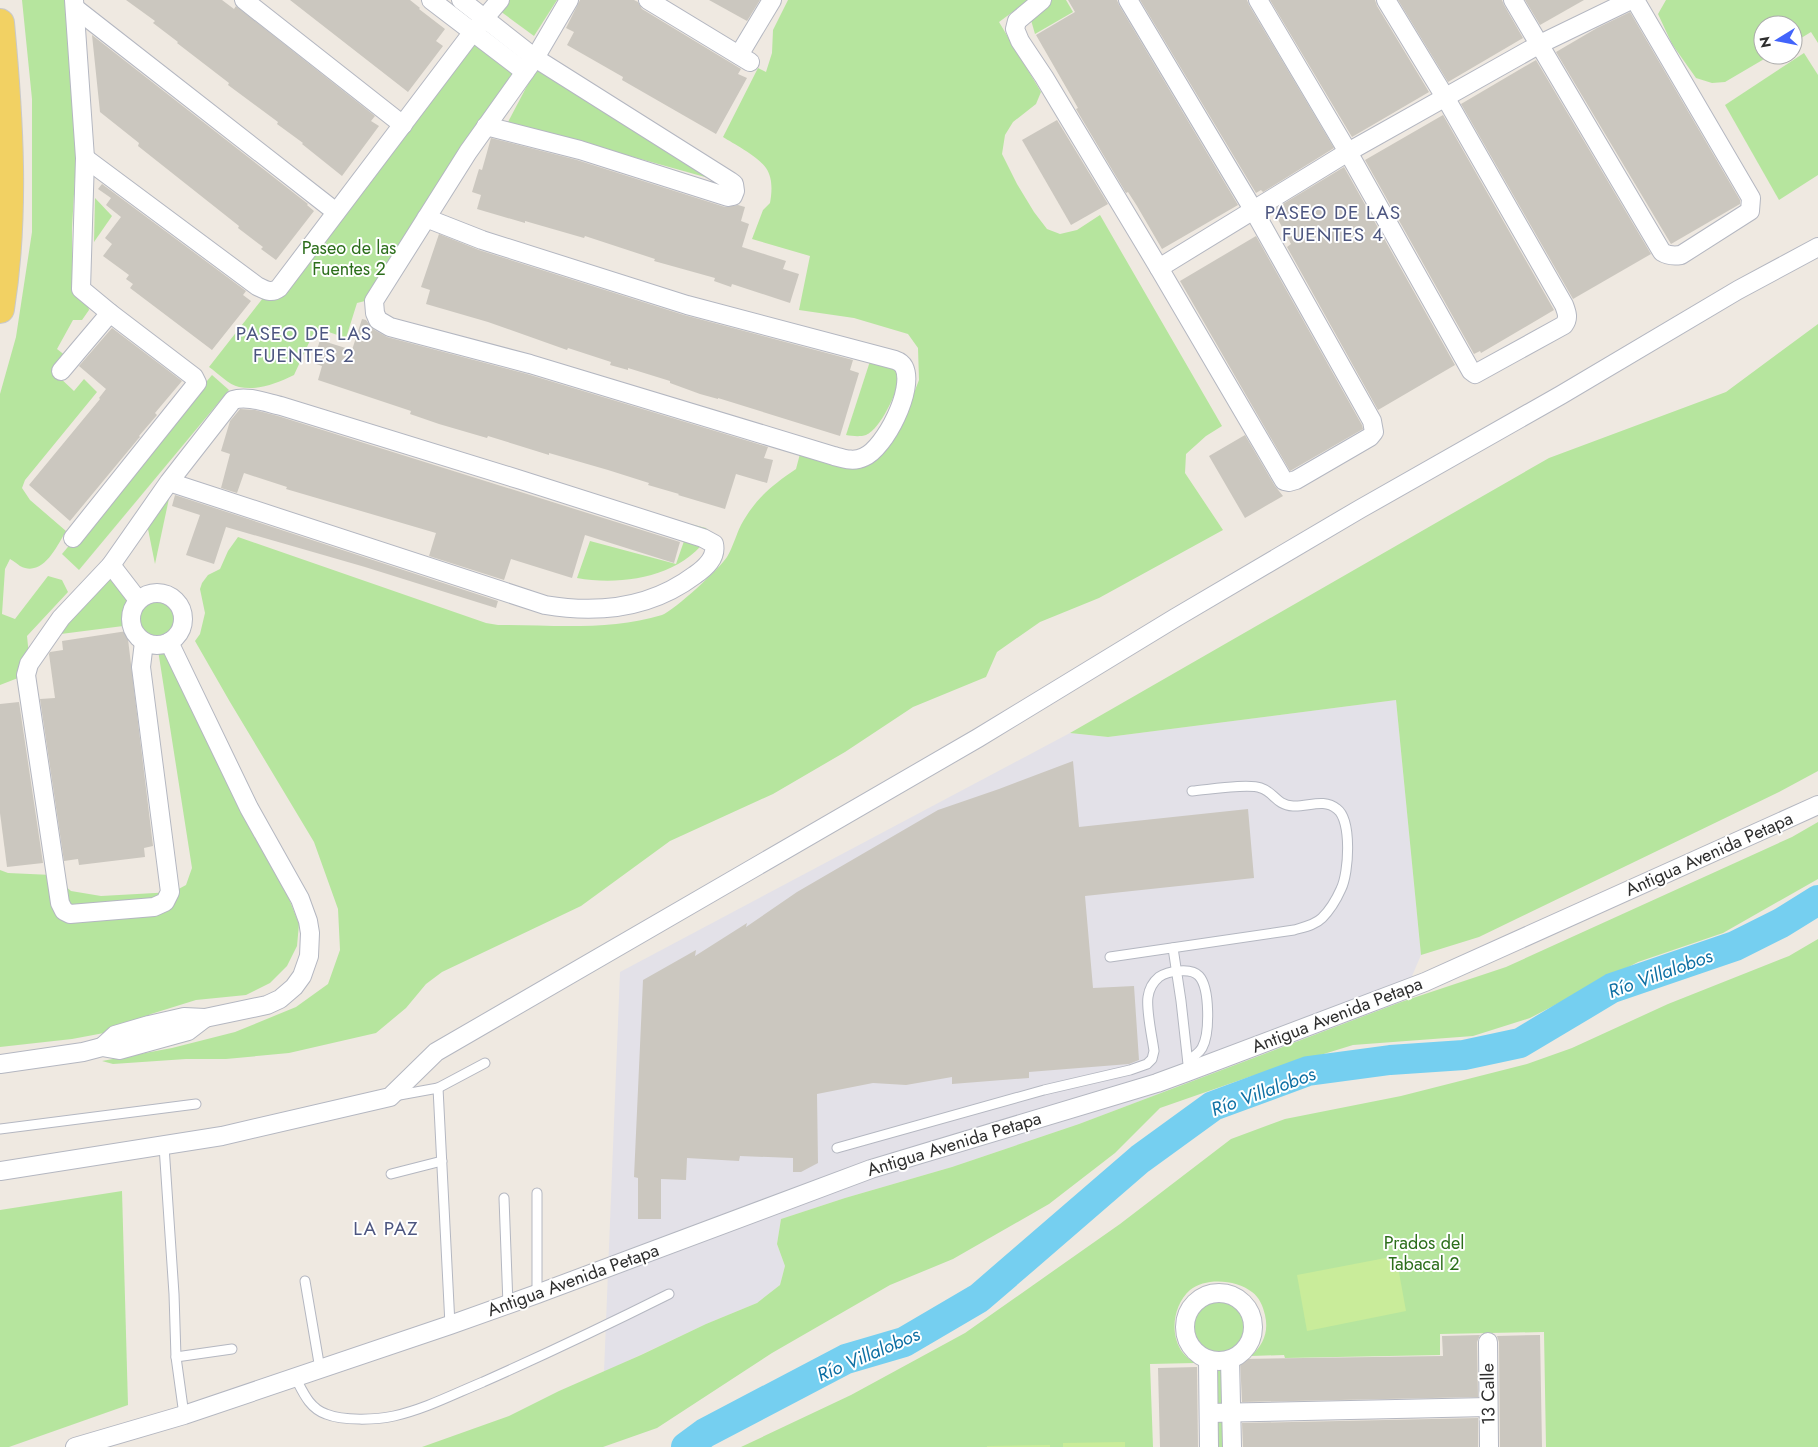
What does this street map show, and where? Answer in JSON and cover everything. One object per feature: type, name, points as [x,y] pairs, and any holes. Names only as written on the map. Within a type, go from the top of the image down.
[{"type":"main road","points":[[0,23],[6,84],[9,165],[5,275],[0,309]]},
{"type":"street","points":[[244,0],[403,125]]},
{"type":"street","points":[[431,0],[472,33],[730,181],[735,187],[733,196],[728,197],[580,150],[486,126]]},
{"type":"street","points":[[461,0],[485,18],[530,65]]},
{"type":"street","points":[[85,158],[257,286],[268,291],[275,291],[472,33],[500,0]]},
{"type":"street","points":[[426,218],[482,240],[687,305],[895,360],[904,367],[906,374],[905,395],[880,445],[863,458],[850,460],[530,364],[390,327],[378,320],[374,301],[426,218],[486,126],[530,65],[569,0]]},
{"type":"street","points":[[648,0],[745,58],[772,0]]},
{"type":"street","points":[[1042,0],[1017,21],[1016,29],[1019,37],[1159,268],[1284,480],[1289,482],[1296,480],[1370,437],[1374,432],[1372,420],[1254,211],[1128,0]]},
{"type":"street","points":[[1258,0],[1348,152],[1471,371],[1475,374],[1564,325],[1568,314],[1445,97],[1386,0]]},
{"type":"street","points":[[1159,268],[1348,152],[1445,97],[1540,44],[1633,0],[1751,198],[1750,211],[1681,255],[1666,255],[1662,252],[1540,44],[1513,0]]},
{"type":"street","points":[[75,4],[336,212]]},
{"type":"street","points":[[73,538],[197,383],[194,377],[110,313],[83,291],[80,286],[85,158],[75,4]]},
{"type":"street","points":[[0,1171],[222,1136],[390,1097],[436,1052],[978,738],[1175,618],[1360,509],[1738,290],[1818,247]]},
{"type":"street","points":[[61,371],[110,313]]},
{"type":"street","points":[[144,642],[141,667],[170,892],[165,902],[154,907],[70,914],[64,911],[60,903],[26,675],[29,664],[61,618],[112,565],[169,482],[233,400],[238,398],[257,400],[347,426],[689,533],[714,544],[715,551],[703,570],[661,596],[638,604],[615,608],[568,609],[545,605],[169,482]]},
{"type":"street","points":[[112,565],[138,600]]},
{"type":"street","points":[[160,593],[175,600],[180,606],[183,622],[181,630],[176,637],[161,645],[153,645],[144,642],[138,637],[131,622],[133,607],[138,600],[144,595],[160,593]]},
{"type":"street","points":[[0,1064],[83,1052],[102,1047],[115,1035],[184,1017],[205,1018],[267,1005],[289,992],[302,976],[311,945],[308,921],[300,899],[249,808],[169,642]]},
{"type":"street","name":"Antigua Avenida Petapa","points":[[75,1447],[107,1442],[508,1305],[871,1168],[1157,1082],[1188,1066],[1425,982],[1818,805]]},
{"type":"street","points":[[1222,1293],[1233,1296],[1242,1302],[1249,1311],[1253,1322],[1252,1334],[1248,1345],[1241,1354],[1230,1360],[1219,1362],[1208,1360],[1190,1346],[1186,1336],[1185,1325],[1188,1314],[1197,1302],[1211,1294],[1222,1293]]},
{"type":"street","name":"13 Calle","points":[[1488,1342],[1489,1447]]},
{"type":"street","points":[[1208,1360],[1209,1447]]},
{"type":"street","points":[[1230,1360],[1232,1447]]},
{"type":"street","points":[[1209,1413],[1488,1407]]},
{"type":"lane","points":[[1110,958],[1294,930],[1312,925],[1323,918],[1342,888],[1346,867],[1347,842],[1345,822],[1340,810],[1334,806],[1318,803],[1293,806],[1284,804],[1264,789],[1253,786],[1192,791]]},
{"type":"lane","points":[[1173,948],[1188,1066]]},
{"type":"lane","points":[[837,1148],[1044,1090],[1130,1070],[1147,1064],[1152,1059],[1154,1051],[1148,998],[1151,986],[1159,977],[1177,972],[1193,972],[1198,974],[1206,993],[1207,1023],[1205,1038],[1202,1047],[1188,1066]]},
{"type":"lane","points":[[390,1097],[438,1088],[485,1063]]},
{"type":"lane","points":[[438,1088],[450,1325]]},
{"type":"lane","points":[[0,1129],[196,1104]]},
{"type":"lane","points":[[164,1146],[174,1294],[176,1357],[184,1415]]},
{"type":"lane","points":[[390,1174],[442,1161]]},
{"type":"lane","points":[[537,1193],[537,1294]]},
{"type":"lane","points":[[504,1198],[508,1305]]},
{"type":"lane","points":[[305,1281],[320,1369]]},
{"type":"lane","points":[[296,1377],[309,1402],[317,1410],[326,1414],[367,1419],[393,1417],[424,1407],[558,1349],[669,1294]]},
{"type":"lane","points":[[176,1357],[232,1349]]},
{"type":"shaded area","points":[[1396,700],[1421,955],[1401,1002],[1079,1124],[952,1167],[781,1219],[777,1244],[785,1266],[780,1285],[757,1303],[706,1324],[604,1372],[620,972],[1070,733],[1108,737]]},
{"type":"green space","points":[[22,0],[70,0],[78,126],[72,228],[72,267],[77,285],[86,296],[89,310],[82,320],[73,320],[57,349],[71,360],[59,377],[74,391],[84,379],[97,392],[25,480],[22,488],[30,500],[66,531],[54,552],[36,568],[28,569],[10,559],[5,569],[2,614],[15,619],[48,576],[62,580],[68,592],[27,636],[30,666],[18,678],[0,685],[0,394],[16,337],[32,232],[32,99]]},
{"type":"green space","points":[[509,0],[557,0],[534,36],[500,11]]},
{"type":"green space","points":[[788,0],[1029,0],[999,22],[1041,92],[1036,104],[1013,122],[1005,135],[1002,154],[1017,184],[1047,229],[1060,234],[1077,230],[1100,215],[1222,426],[1206,436],[1186,454],[1185,473],[1223,530],[1099,598],[1040,622],[997,652],[986,677],[913,707],[845,752],[773,794],[670,841],[581,906],[442,972],[426,984],[406,1008],[376,1033],[289,1053],[226,1059],[186,1059],[113,1064],[102,1061],[172,1048],[235,1032],[296,1007],[328,984],[340,950],[338,909],[314,842],[195,641],[200,634],[205,613],[200,589],[202,583],[208,575],[220,569],[228,551],[238,537],[486,623],[498,625],[581,626],[642,620],[668,612],[686,598],[715,570],[727,557],[741,525],[752,507],[772,487],[796,469],[801,450],[861,461],[905,416],[919,380],[918,348],[908,334],[854,318],[799,310],[810,256],[752,239],[763,210],[770,203],[770,176],[763,164],[723,137],[758,68],[766,72],[772,53],[773,30]]},
{"type":"green space","points":[[1051,0],[1066,0],[1073,12],[1035,34],[1031,20],[1041,7]]},
{"type":"green space","points":[[1666,0],[1818,0],[1818,43],[1811,32],[1803,37],[1803,15],[1753,15],[1754,65],[1725,82],[1712,83],[1696,78],[1672,44],[1658,14]]},
{"type":"green space","name":"Paseo de las Fuentes 2","points":[[470,34],[526,73],[373,299],[357,303],[346,338],[323,330],[313,334],[294,375],[274,383],[261,387],[246,388],[235,386],[227,381],[209,367]]},
{"type":"green space","points":[[1803,54],[1818,75],[1818,175],[1779,200],[1725,105],[1786,65],[1803,65]]},
{"type":"green space","points":[[537,67],[730,184],[508,122]]},
{"type":"green space","points":[[95,198],[112,216],[94,242]]},
{"type":"green space","points":[[1818,324],[1818,771],[1779,792],[1479,937],[1421,955],[1396,700],[1108,737],[1070,733],[1549,458],[1726,392]]},
{"type":"green space","points":[[873,352],[894,359],[901,378],[883,418],[872,431],[864,436],[846,435]]},
{"type":"green space","points":[[212,375],[229,390],[79,570],[62,554]]},
{"type":"green space","points":[[171,489],[155,564],[146,519]]},
{"type":"green space","points":[[690,524],[706,528],[709,535],[698,549],[684,561],[668,569],[632,579],[613,581],[577,578],[590,541],[676,564]]},
{"type":"green space","points":[[106,579],[114,580],[125,589],[131,624],[136,609],[143,602],[157,599],[170,605],[178,615],[179,626],[175,635],[168,643],[158,647],[148,646],[138,639],[131,625],[53,635]]},
{"type":"green space","points":[[158,650],[172,652],[280,876],[299,924],[297,946],[287,966],[270,983],[246,995],[196,1000],[151,1014],[120,1030],[72,1039],[0,1047],[0,870],[8,873],[52,875],[71,891],[101,896],[173,892],[186,885],[192,868]]},
{"type":"green space","points":[[1818,822],[1818,879],[1723,933],[1638,962],[1530,1018],[1473,1036],[1353,1045],[1249,1077],[1160,1108],[1115,1153],[1049,1204],[953,1259],[890,1285],[772,1353],[657,1428],[603,1447],[422,1447],[509,1416],[706,1324],[757,1303],[780,1285],[785,1266],[777,1244],[781,1219],[952,1167],[1079,1124],[1401,1002],[1506,967],[1792,837]]},
{"type":"green space","name":"Prados del Tabacal 2","points":[[1818,939],[1818,1447],[1546,1447],[1544,1332],[1440,1334],[1440,1355],[1285,1358],[1284,1355],[1251,1356],[1262,1343],[1266,1327],[1264,1312],[1259,1299],[1246,1288],[1238,1285],[1213,1282],[1197,1286],[1184,1296],[1175,1320],[1176,1338],[1179,1346],[1184,1354],[1195,1363],[1150,1364],[1153,1447],[741,1447],[851,1395],[965,1333],[1120,1224],[1231,1139],[1285,1119],[1401,1096],[1527,1064],[1572,1048],[1668,1004],[1789,956]]},
{"type":"green space","points":[[122,1191],[128,1405],[9,1447],[0,1447],[0,1210]]},
{"type":"green space","points":[[1396,1256],[1406,1311],[1307,1331],[1297,1275]]},
{"type":"green space","points":[[1219,1296],[1231,1298],[1241,1305],[1248,1315],[1250,1327],[1248,1339],[1241,1349],[1231,1356],[1219,1358],[1207,1356],[1197,1349],[1190,1339],[1188,1327],[1190,1315],[1197,1305],[1207,1298]]},
{"type":"green space","points":[[1208,1360],[1219,1362],[1230,1360],[1232,1447],[1209,1447]]},
{"type":"green space","points":[[1125,1442],[1125,1447],[1063,1447],[1063,1443]]},
{"type":"green space","points":[[1050,1445],[1050,1447],[987,1447],[987,1446]]},
{"type":"building","points":[[126,0],[222,0],[234,9],[236,6],[375,116],[371,121],[379,126],[342,176],[277,124],[278,122],[228,85],[229,83],[177,43],[153,23],[155,21]]},
{"type":"building","points":[[290,0],[410,0],[445,29],[436,41],[443,46],[408,92]]},
{"type":"building","points":[[580,0],[634,0],[638,2],[642,9],[741,69],[738,74],[747,78],[716,134],[622,80],[623,77],[567,45],[574,32],[566,28]]},
{"type":"building","points":[[709,0],[760,0],[747,21]]},
{"type":"building","points":[[1068,0],[1117,0],[1238,205],[1162,249],[1076,109],[1078,108],[1036,35],[1075,12]]},
{"type":"building","points":[[1140,0],[1247,0],[1334,148],[1263,192],[1261,190],[1256,193]]},
{"type":"building","points":[[1270,0],[1375,0],[1429,92],[1352,137]]},
{"type":"building","points":[[1398,0],[1502,0],[1523,38],[1448,82]]},
{"type":"building","points":[[1525,0],[1584,0],[1540,25]]},
{"type":"building","points":[[1630,12],[1740,200],[1740,204],[1671,244],[1556,52],[1597,28]]},
{"type":"building","points":[[92,35],[308,204],[314,211],[276,260],[261,249],[263,247],[238,228],[239,226],[138,146],[139,143],[100,112]]},
{"type":"building","points":[[1536,60],[1651,254],[1573,299],[1461,104]]},
{"type":"building","points":[[1443,115],[1554,310],[1481,353],[1480,351],[1474,354],[1365,160]]},
{"type":"building","points":[[1057,120],[1108,204],[1071,225],[1022,140]]},
{"type":"building","points":[[491,138],[577,160],[725,207],[738,205],[745,207],[741,221],[749,224],[742,247],[786,261],[783,269],[799,274],[790,303],[732,284],[731,287],[714,281],[715,278],[654,261],[655,259],[585,236],[584,238],[477,209],[481,195],[472,192],[479,169],[482,170]]},
{"type":"building","points":[[1344,167],[1455,365],[1378,410],[1287,247],[1291,244],[1273,210]]},
{"type":"building","points":[[102,184],[246,291],[243,295],[251,301],[212,350],[130,288],[133,284],[126,279],[129,275],[103,256],[112,244],[105,238],[121,217],[106,205],[111,198],[98,189]]},
{"type":"building","points":[[439,234],[479,250],[684,315],[853,360],[850,370],[859,373],[840,436],[700,394],[670,383],[670,381],[628,368],[628,370],[610,365],[611,362],[568,348],[567,350],[488,322],[426,304],[430,290],[421,287]]},
{"type":"building","points":[[1256,236],[1363,429],[1290,471],[1180,281]]},
{"type":"building","points":[[362,319],[366,320],[373,329],[387,337],[527,374],[768,447],[764,458],[773,460],[767,483],[736,474],[725,509],[648,485],[649,483],[608,470],[439,424],[410,414],[411,411],[318,380],[322,366],[313,363],[320,340],[352,350]]},
{"type":"building","points":[[112,328],[182,381],[155,413],[157,415],[140,437],[70,521],[29,485],[100,399],[106,389],[79,366]]},
{"type":"building","points":[[240,409],[255,410],[278,416],[680,542],[674,563],[585,535],[572,578],[511,559],[504,580],[429,556],[436,533],[286,489],[287,487],[244,473],[237,493],[221,488],[230,454],[221,451],[230,421]]},
{"type":"building","points":[[1245,435],[1275,486],[1283,496],[1245,518],[1209,456]]},
{"type":"building","points":[[175,495],[498,601],[496,608],[365,567],[226,527],[214,564],[186,555],[200,515],[172,506]]},
{"type":"building","points":[[127,631],[153,846],[144,848],[145,857],[79,865],[78,859],[64,861],[40,699],[55,698],[49,654],[50,652],[63,650],[62,641]]},
{"type":"building","points":[[19,702],[43,863],[7,867],[0,813],[0,704]]},
{"type":"building","points":[[1073,761],[1079,827],[1248,809],[1254,878],[1085,896],[1093,988],[1134,986],[1139,1060],[1129,1064],[1029,1072],[1029,1078],[952,1084],[952,1077],[906,1085],[873,1083],[817,1094],[818,1163],[801,1172],[793,1172],[793,1158],[740,1156],[739,1161],[687,1158],[686,1180],[661,1179],[661,1219],[638,1219],[638,1178],[634,1177],[643,980],[696,950],[695,956],[747,923],[746,927],[797,892],[938,810]]},
{"type":"building","points":[[1480,1335],[1477,1342],[1478,1397],[1242,1402],[1240,1359],[1443,1356],[1442,1336]]},
{"type":"building","points":[[1540,1335],[1542,1447],[1500,1447],[1499,1342],[1497,1336]]},
{"type":"building","points":[[1197,1367],[1198,1447],[1160,1447],[1158,1368]]},
{"type":"building","points":[[1478,1418],[1478,1447],[1243,1447],[1242,1423]]},
{"type":"waterway","name":"Río Villalobos","points":[[686,1447],[705,1433],[846,1359],[904,1342],[979,1298],[1140,1159],[1213,1106],[1308,1071],[1390,1060],[1464,1055],[1520,1043],[1612,988],[1735,946],[1781,923],[1818,900]]},
{"type":"district","name":"PASEO DE LAS FUENTES 4","points":[[1333,223]]},
{"type":"district","name":"PASEO DE LAS FUENTES 2","points":[[304,344]]},
{"type":"district","name":"LA PAZ","points":[[386,1228]]}]
